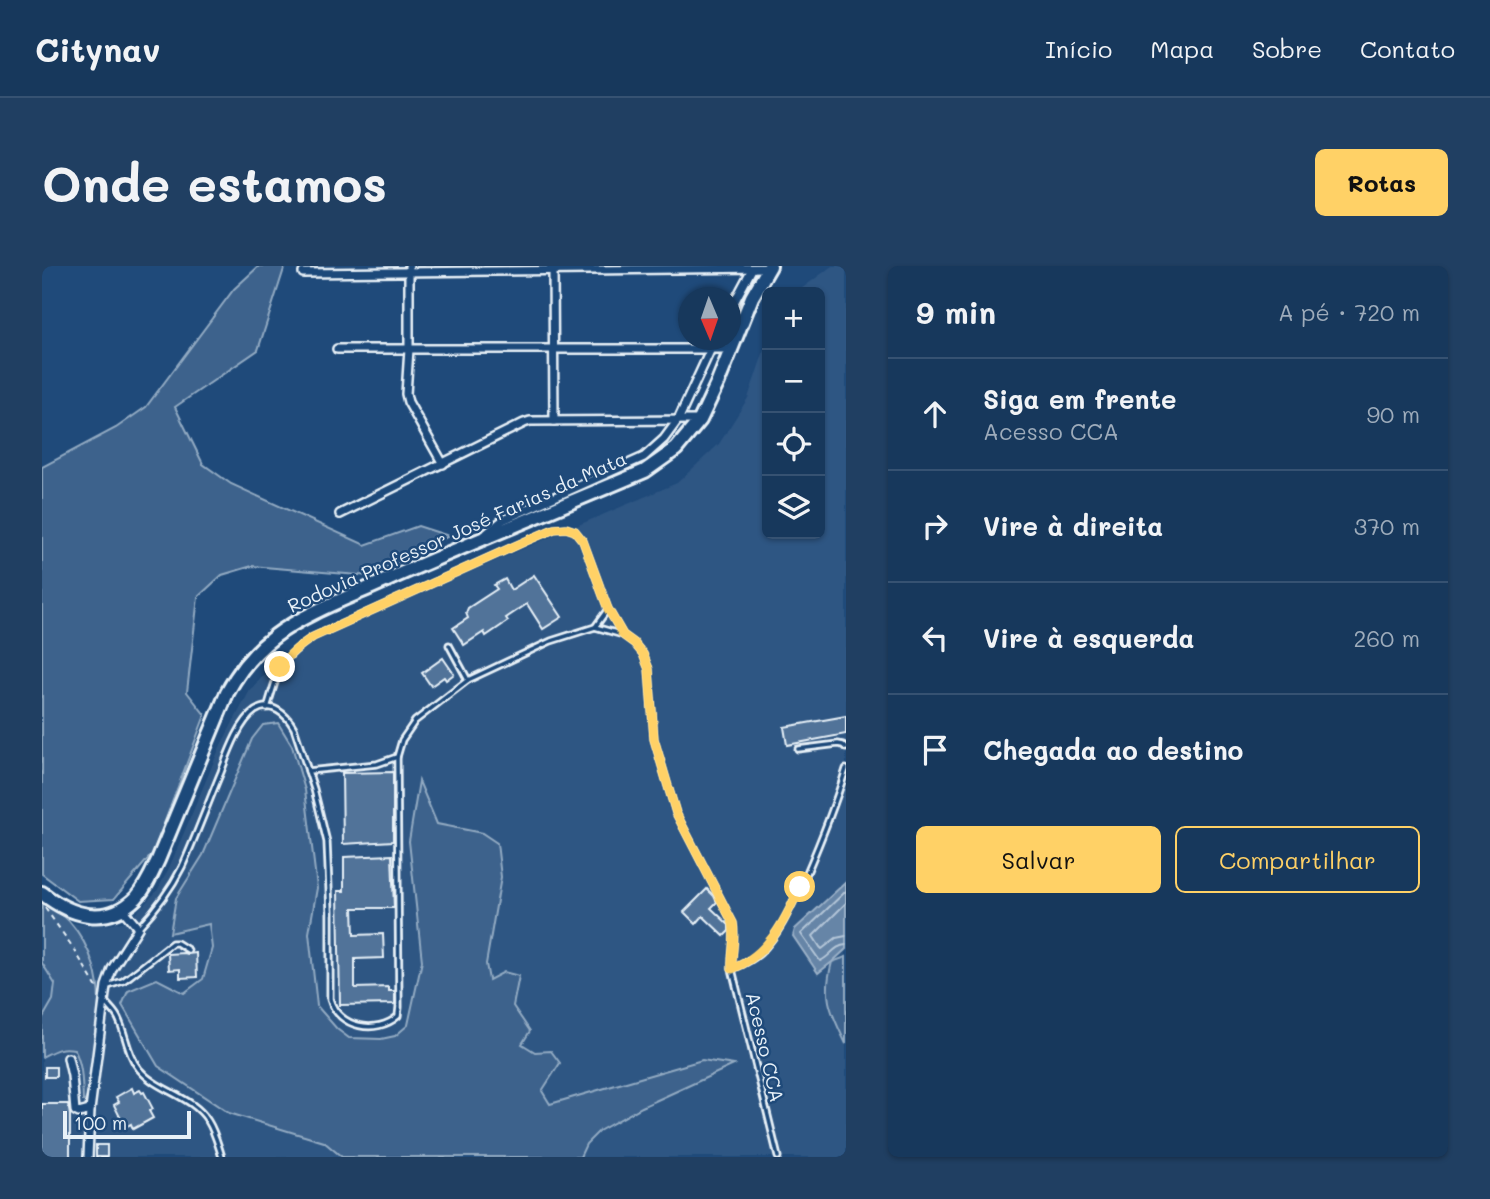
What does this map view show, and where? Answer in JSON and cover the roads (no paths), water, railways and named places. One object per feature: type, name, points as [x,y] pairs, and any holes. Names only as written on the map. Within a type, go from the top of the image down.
[{"type":"main road","name":"Rodovia Professor José Farias da Mata","points":[[741,323],[769,267]]},
{"type":"main road","name":"Rodovia Professor José Farias da Mata","points":[[122,909],[141,891],[159,860],[227,693],[247,661],[295,624],[416,567],[645,471],[676,449],[699,420],[718,382],[730,350]]},
{"type":"main road","points":[[42,893],[58,905],[79,915],[102,914],[122,909]]},
{"type":"street","points":[[303,273],[409,269],[769,267]]},
{"type":"street","points":[[553,268],[554,421]]},
{"type":"street","points":[[409,269],[408,402],[443,464]]},
{"type":"street","points":[[741,290],[752,269]]},
{"type":"street","points":[[337,349],[678,348]]},
{"type":"street","points":[[482,539],[492,527],[503,520],[644,457],[664,439],[678,420],[709,350]]},
{"type":"street","points":[[340,514],[524,422],[699,420]]},
{"type":"street","points":[[88,1157],[90,1110],[106,986],[138,928],[122,909]]},
{"type":"street","points":[[68,1058],[75,1111],[79,1113],[90,1110]]},
{"type":"lane","points":[[267,708],[285,659],[313,637],[554,529],[566,528],[575,531],[583,541],[608,609],[623,635]]},
{"type":"lane","points":[[595,627],[608,609]]},
{"type":"lane","points":[[138,928],[154,912],[182,866],[230,750],[244,723],[260,708],[275,709],[288,718],[297,737],[323,821],[327,842],[332,1008],[348,1022],[368,1027],[383,1026],[392,1021],[398,1016],[399,1007],[397,757],[402,740],[415,721],[468,680],[551,641],[595,627],[623,635],[643,654],[649,669],[654,739],[676,813],[733,923],[735,931],[732,969]]},
{"type":"lane","points":[[449,645],[468,680]]},
{"type":"lane","points":[[798,750],[838,744],[846,748]]},
{"type":"lane","points":[[308,771],[377,764],[397,757]]},
{"type":"lane","name":"Acesso CCA","points":[[778,1157],[732,969],[744,965],[758,954],[781,926],[833,811],[846,769]]},
{"type":"lane","points":[[106,986],[123,981],[172,943],[188,950]]},
{"type":"lane","points":[[104,1001],[117,1016],[136,1066],[148,1079],[187,1100],[208,1119],[222,1157]]},
{"type":"water","points":[[846,882],[846,949],[818,973],[793,936],[795,929]]}]
